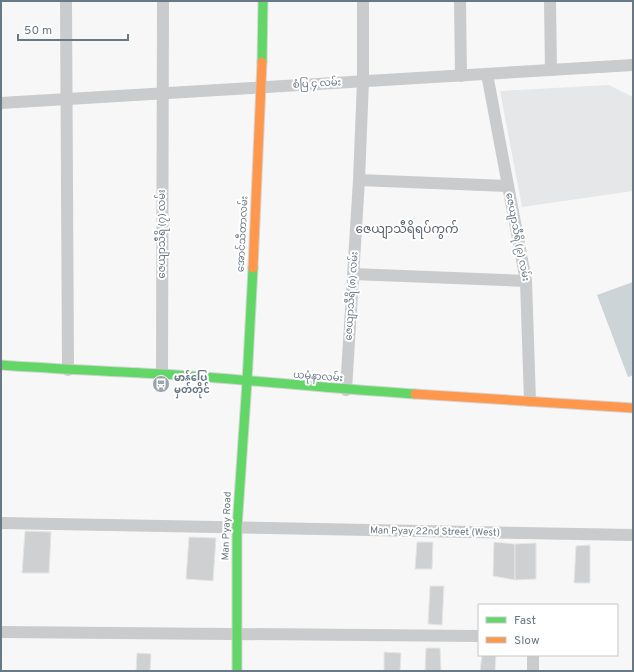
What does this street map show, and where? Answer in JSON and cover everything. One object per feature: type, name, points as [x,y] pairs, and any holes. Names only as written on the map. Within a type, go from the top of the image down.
[{"type":"street","points":[[66,1],[68,370]]},
{"type":"street","name":"ဇေယျာသီရိ (၇) လမ်း","points":[[162,374],[163,1]]},
{"type":"street","name":"အောင်သီတာလမ်း","points":[[247,382],[262,87],[263,1]]},
{"type":"street","name":"ဇေယျာသီရိ (၈) လမ်း","points":[[346,390],[360,180],[363,82],[363,1]]},
{"type":"street","points":[[460,1],[461,76]]},
{"type":"street","points":[[550,1],[551,70]]},
{"type":"street","name":"စံပြ ၄ လမ်း","points":[[1,103],[633,65]]},
{"type":"street","name":"ဇေယျာသီရိ (၉) လမ်း","points":[[487,74],[526,281],[530,401]]},
{"type":"street","points":[[360,180],[507,186]]},
{"type":"street","points":[[353,274],[526,281]]},
{"type":"street","name":"ယမုံနာလမ်း","points":[[1,365],[68,370],[162,374],[346,390],[633,408]]},
{"type":"street","name":"Man Pyay Road","points":[[237,671],[237,528],[247,382]]},
{"type":"street","name":"Man Pyay 22nd Street (West)","points":[[1,523],[633,535]]},
{"type":"street","points":[[1,632],[478,636]]},
{"type":"street","points":[[533,671],[534,656]]},
{"type":"shaded area","points":[[609,85],[633,97],[633,191],[522,207],[500,91]]},
{"type":"shaded area","points":[[633,282],[633,375],[628,377],[597,295]]},
{"type":"building","points":[[25,531],[51,532],[49,573],[22,573]]},
{"type":"building","points":[[189,537],[216,538],[213,581],[186,579]]},
{"type":"building","points":[[417,542],[433,542],[432,569],[415,569]]},
{"type":"building","points":[[494,542],[515,544],[515,580],[493,576]]},
{"type":"building","points":[[536,543],[536,579],[515,580],[515,544]]},
{"type":"building","points":[[590,545],[590,583],[574,583],[576,546]]},
{"type":"building","points":[[430,586],[444,586],[442,625],[428,624]]},
{"type":"building","points":[[426,648],[440,648],[441,671],[425,671]]},
{"type":"building","points":[[384,652],[401,653],[400,671],[384,671]]},
{"type":"building","points":[[137,653],[151,654],[150,671],[136,671]]},
{"type":"building","points":[[482,656],[496,656],[495,671],[480,671]]},
{"type":"traffic: fast","points":[[262,62],[263,1]]},
{"type":"traffic: fast","points":[[237,671],[237,528],[253,268]]},
{"type":"traffic: fast","points":[[1,365],[193,376],[415,394]]},
{"type":"traffic: slow","points":[[253,268],[262,62]]},
{"type":"traffic: slow","points":[[415,394],[633,408]]},
{"type":"place","name":"မာန်ပြေ မှတ်တိုင်","points":[[161,384]]},
{"type":"district","name":"ဇေယျာသီရိရပ်ကွက်","points":[[407,230]]}]
